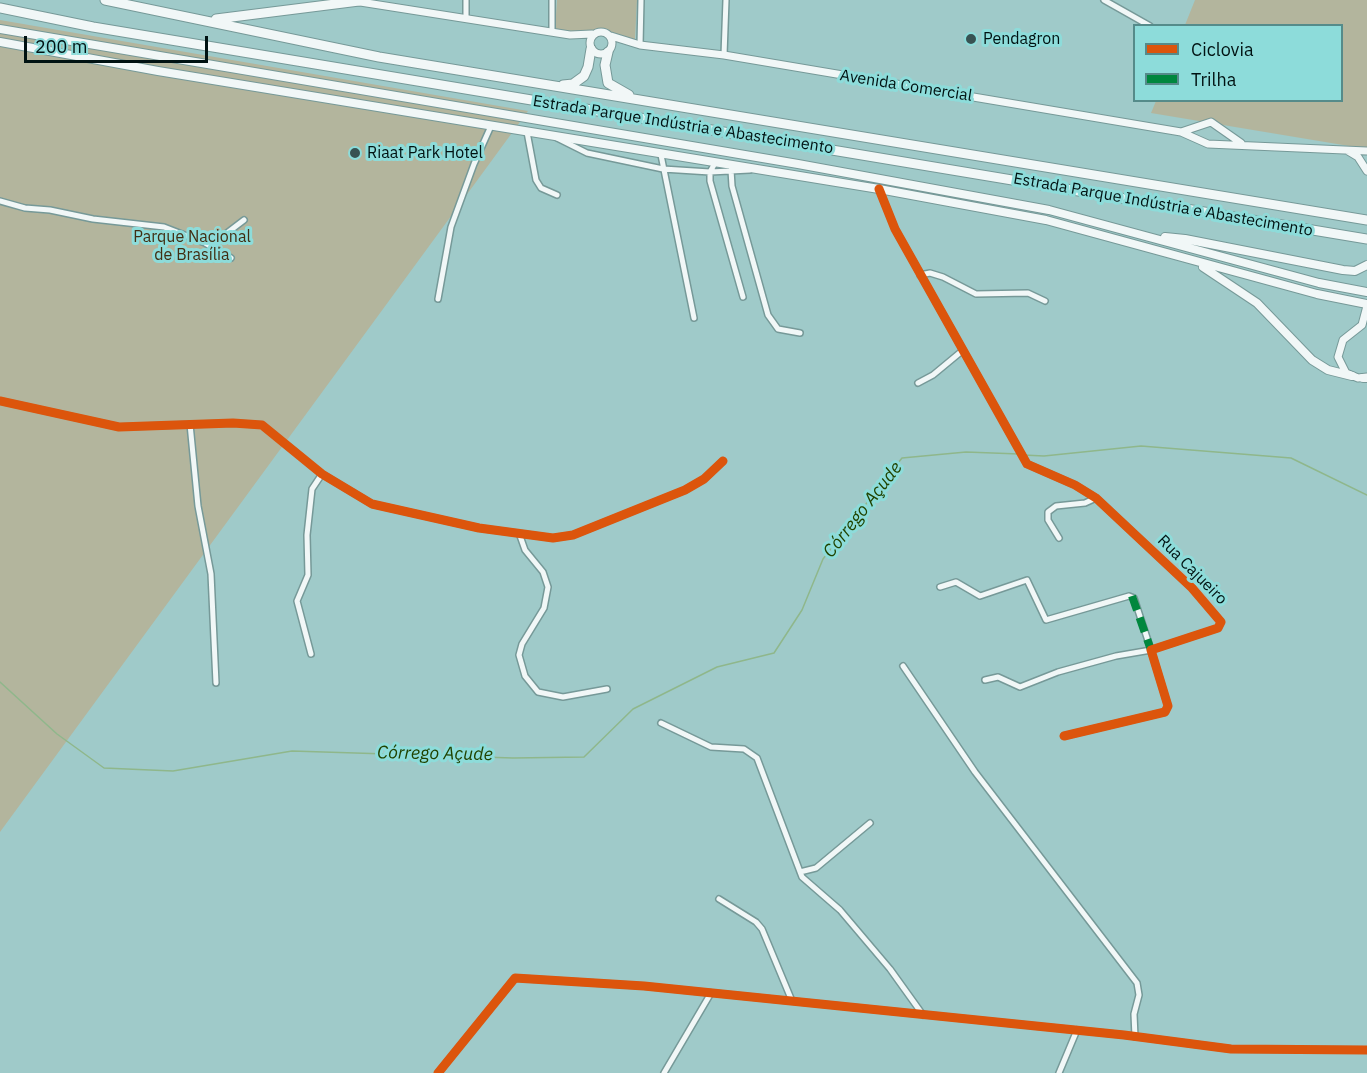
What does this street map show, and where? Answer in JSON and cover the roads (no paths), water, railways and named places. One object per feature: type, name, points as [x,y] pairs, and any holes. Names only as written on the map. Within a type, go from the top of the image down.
[{"type":"highway","name":"Estrada Parque Indústria e Abastecimento","points":[[105,0],[379,57],[1367,220]]},
{"type":"highway","points":[[281,12],[289,0]]},
{"type":"highway","points":[[205,20],[355,1]]},
{"type":"highway","name":"Estrada Parque Indústria e Abastecimento","points":[[0,8],[93,27],[1367,238]]},
{"type":"highway","points":[[332,67],[341,59],[337,47]]},
{"type":"highway","points":[[555,86],[573,84],[584,76],[588,67],[590,48]]},
{"type":"highway","points":[[610,50],[605,65],[608,83],[642,101]]},
{"type":"main road","points":[[0,29],[798,164],[1049,210],[1319,283],[1367,292]]},
{"type":"main road","points":[[0,42],[158,72],[715,163],[731,169],[756,169],[879,189],[1046,220],[1195,262],[1367,305]]},
{"type":"main road","points":[[1147,236],[1185,238],[1343,270],[1355,271],[1367,265]]},
{"type":"main road","points":[[1195,262],[1257,303],[1312,360],[1328,370],[1352,376]]},
{"type":"street","points":[[466,0],[466,18]]},
{"type":"street","points":[[552,0],[552,32]]},
{"type":"street","points":[[640,45],[641,0]]},
{"type":"street","points":[[724,55],[726,0]]},
{"type":"street","points":[[1104,0],[1147,24]]},
{"type":"street","points":[[1117,7],[1121,0]]},
{"type":"street","points":[[355,1],[570,35],[610,36],[613,39],[610,50],[601,53],[570,35]]},
{"type":"street","points":[[590,48],[587,42],[592,34]]},
{"type":"street","name":"Avenida Comercial","points":[[610,36],[640,45],[724,55],[1181,132],[1208,144],[1367,151]]},
{"type":"street","name":"Avenida Comercial","points":[[610,50],[630,43]]},
{"type":"street","points":[[1181,132],[1208,121],[1218,125],[1243,144]]},
{"type":"street","points":[[1216,143],[1221,136],[1218,125]]},
{"type":"street","points":[[438,299],[451,227],[474,164],[491,126]]},
{"type":"street","points":[[527,132],[536,180],[541,188],[556,195]]},
{"type":"street","points":[[553,136],[587,153],[663,169],[710,172],[731,169],[732,186],[768,315],[778,329],[800,333]]},
{"type":"street","points":[[1348,151],[1358,157],[1367,171]]},
{"type":"street","points":[[661,155],[694,318]]},
{"type":"street","points":[[715,163],[710,172],[710,181],[742,297]]},
{"type":"street","points":[[879,189],[887,213],[962,351],[933,375],[918,383]]},
{"type":"street","points":[[0,201],[25,208],[50,210],[93,219],[164,227],[205,243],[231,258]]},
{"type":"street","points":[[205,243],[223,236],[244,220]]},
{"type":"street","points":[[920,275],[930,273],[943,277],[976,294],[1028,293],[1045,301]]},
{"type":"street","points":[[1366,378],[1352,376],[1342,369],[1338,351],[1343,340],[1359,329],[1367,305]]},
{"type":"street","name":"Rua Cajueiro","points":[[962,351],[1015,447],[1027,464],[1075,484],[1096,498],[1192,588],[1221,622],[1218,628],[1151,650]]},
{"type":"street","points":[[0,401],[85,418],[110,426],[262,424],[322,474],[353,494],[385,508],[553,538],[573,535],[685,490],[704,479],[723,461]]},
{"type":"street","points":[[190,424],[198,506],[211,574],[216,683]]},
{"type":"street","points":[[311,654],[297,601],[308,575],[307,535],[312,489],[322,474]]},
{"type":"street","points":[[1059,538],[1048,520],[1048,512],[1056,506],[1085,503],[1096,498]]},
{"type":"street","points":[[519,533],[525,550],[543,572],[548,587],[544,608],[522,644],[519,655],[525,676],[538,692],[563,698],[607,689]]},
{"type":"street","points":[[940,587],[956,582],[980,596],[1027,580],[1046,620],[1132,596],[1151,650],[1168,710],[1064,736]]},
{"type":"street","points":[[985,680],[998,677],[1020,687],[1058,672],[1116,656],[1151,650]]},
{"type":"street","points":[[903,666],[975,772],[1137,983],[1139,995],[1134,1014],[1135,1037]]},
{"type":"street","points":[[661,723],[711,747],[744,749],[757,758],[800,873],[808,884],[840,910],[890,969],[923,1015]]},
{"type":"street","points":[[800,873],[816,868],[870,823]]},
{"type":"street","points":[[719,899],[756,922],[762,929],[792,1001]]},
{"type":"street","points":[[438,1073],[515,978],[792,1001],[1077,1030],[1231,1049],[1367,1050]]},
{"type":"street","points":[[664,1073],[711,993]]},
{"type":"street","points":[[1059,1073],[1077,1030]]},
{"type":"waterway","name":"Córrego Açude","points":[[1023,455],[1044,456],[1141,446],[1291,458],[1367,495]]},
{"type":"waterway","name":"Córrego Açude","points":[[0,682],[57,734],[104,768],[173,771],[292,751],[513,758],[584,757],[633,709],[717,667],[774,653],[802,610],[823,559],[902,458],[966,452],[1019,454]]},
{"type":"place","name":"Pendagron","points":[[971,39]]},
{"type":"place","name":"Riaat Park Hotel","points":[[355,153]]},
{"type":"park label","name":"Parque Nacional de Brasília","points":[[192,246]]}]
